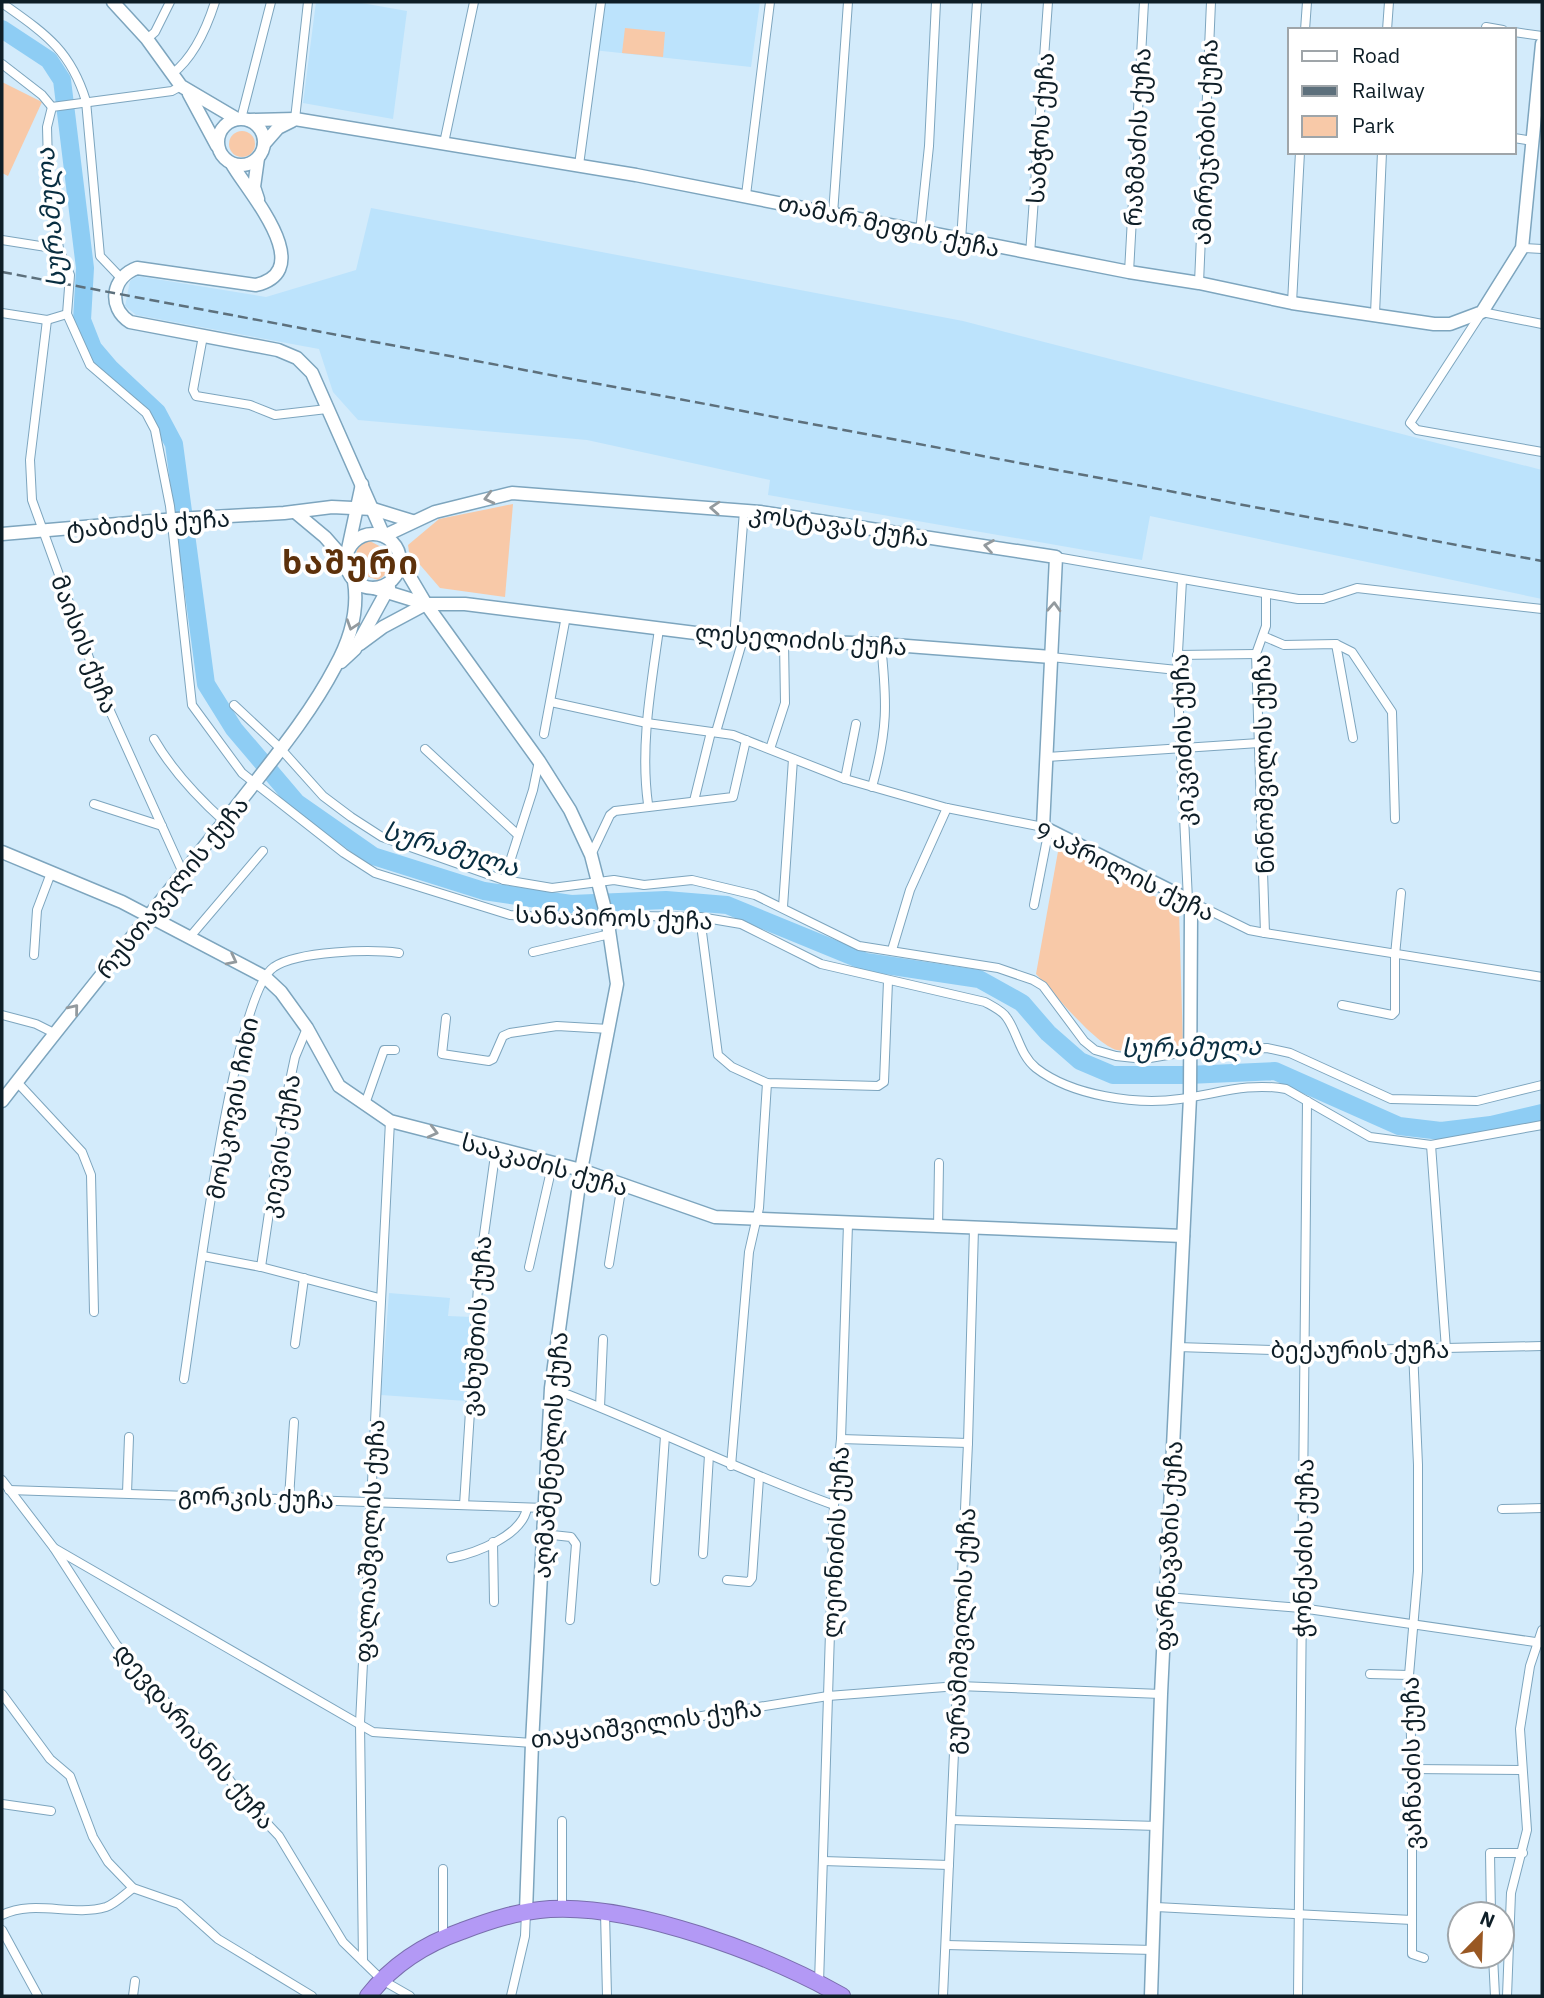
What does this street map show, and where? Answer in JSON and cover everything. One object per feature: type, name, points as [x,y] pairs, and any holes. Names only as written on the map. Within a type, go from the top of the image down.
[{"type":"highway","points":[[368,1996],[382,1979],[412,1954],[443,1938],[488,1921],[526,1912],[562,1910],[605,1913],[701,1936],[784,1965],[842,1996]]},
{"type":"street","points":[[113,2],[147,39],[185,90],[218,148],[232,164],[263,212]]},
{"type":"street","points":[[147,39],[155,32],[170,2]]},
{"type":"street","points":[[172,74],[183,65],[209,22],[215,2]]},
{"type":"street","points":[[242,120],[271,2]]},
{"type":"street","points":[[308,2],[295,119],[278,128],[264,144],[258,158],[254,187],[282,253],[278,271],[265,283],[202,279],[146,267],[129,271],[121,278],[115,297],[122,317],[131,322],[278,350],[297,358],[312,373],[384,536],[397,548],[400,560],[426,604],[539,761],[570,810],[591,855],[598,884]]},
{"type":"street","points":[[444,143],[474,2]]},
{"type":"street","points":[[579,165],[601,2]]},
{"type":"street","points":[[746,195],[770,2]]},
{"type":"street","points":[[833,214],[843,110],[848,2]]},
{"type":"street","points":[[920,232],[929,146],[936,2]]},
{"type":"street","points":[[961,240],[977,2]]},
{"type":"street","name":"საბჭოს ქუჩა","points":[[1030,254],[1048,2]]},
{"type":"street","name":"რაზმაძის ქუჩა","points":[[1129,272],[1144,2]]},
{"type":"street","name":"ამირეჯიბის ქუჩა","points":[[1199,283],[1211,2]]},
{"type":"street","points":[[1305,28],[1307,2]]},
{"type":"street","points":[[1387,28],[1389,2]]},
{"type":"street","points":[[2,3],[53,40],[69,58],[84,101],[100,256],[121,278]]},
{"type":"street","points":[[1486,27],[1492,28]]},
{"type":"street","points":[[1516,32],[1542,36]]},
{"type":"street","points":[[1542,44],[1541,77],[1522,248],[1410,423],[1417,430],[1542,452]]},
{"type":"street","points":[[2,64],[54,106],[185,90],[261,130],[264,144]]},
{"type":"street","name":"სანაპიროს ქუჩა","points":[[54,106],[47,127],[48,164],[59,249],[70,275],[67,314],[90,365],[146,413],[155,430],[173,519],[192,705],[242,773],[344,853],[375,873],[510,915],[608,924],[638,916],[700,917],[741,924],[821,964],[985,1002],[1006,1016],[1019,1046],[1035,1068],[1070,1086],[1130,1099],[1190,1096],[1261,1086],[1286,1089],[1370,1137],[1431,1145],[1542,1125]]},
{"type":"street","name":"თამარ მეფის ქუჩა","points":[[242,120],[295,119],[579,165],[746,195],[1030,254],[1199,283],[1292,303],[1434,324],[1450,324],[1482,312]]},
{"type":"street","points":[[218,148],[219,133],[230,122],[242,120]]},
{"type":"street","points":[[1516,138],[1533,141]]},
{"type":"street","points":[[1292,303],[1300,154]]},
{"type":"street","points":[[1375,314],[1382,154]]},
{"type":"street","points":[[232,164],[246,165],[258,158]]},
{"type":"street","points":[[2,240],[59,249]]},
{"type":"street","points":[[1522,248],[1542,249]]},
{"type":"street","points":[[1482,312],[1542,324]]},
{"type":"street","points":[[2,313],[47,320],[67,314]]},
{"type":"street","name":"მაისის ქუჩა","points":[[47,320],[30,460],[32,500],[101,691],[184,875]]},
{"type":"street","points":[[203,336],[194,390],[196,396],[250,405],[275,415],[327,409]]},
{"type":"street","points":[[362,484],[347,555],[354,581],[426,604]]},
{"type":"street","name":"კოსტავას ქუჩა","points":[[384,536],[435,512],[512,493],[744,511],[1056,557],[1266,595],[1311,600],[1357,588],[1542,609]]},
{"type":"street","name":"ტაბიძეს ქუჩა","points":[[2,534],[356,506],[373,509]]},
{"type":"street","points":[[373,509],[412,521]]},
{"type":"street","points":[[694,801],[713,732],[734,679],[739,639],[744,511]]},
{"type":"street","points":[[295,512],[347,555]]},
{"type":"street","points":[[347,555],[363,536],[384,536]]},
{"type":"street","points":[[1034,905],[1046,828],[1046,757],[1056,557]]},
{"type":"street","points":[[380,590],[393,580],[400,560]]},
{"type":"street","name":"კიკვიძის ქუჩა","points":[[1182,580],[1177,670],[1188,900]]},
{"type":"street","name":"რუსთაველის ქუჩა","points":[[2,1101],[54,1033],[226,823],[279,750],[335,667],[355,618],[357,597],[354,581]]},
{"type":"street","name":"რუსთაველის ქუჩა","points":[[335,667],[355,649],[380,590]]},
{"type":"street","name":"ნინოშვილის ქუჩა","points":[[1265,933],[1255,654],[1263,636],[1266,595]]},
{"type":"street","points":[[355,649],[383,627],[426,604]]},
{"type":"street","name":"ლესელიძის ქუჩა","points":[[426,604],[465,604],[739,639],[881,644],[1177,670]]},
{"type":"street","points":[[544,734],[566,616]]},
{"type":"street","points":[[648,804],[645,780],[647,723],[659,629]]},
{"type":"street","points":[[1263,636],[1284,645],[1336,644],[1352,652],[1391,712],[1395,819]]},
{"type":"street","points":[[770,749],[785,703],[784,642]]},
{"type":"street","points":[[872,787],[884,741],[887,706],[881,644]]},
{"type":"street","points":[[1336,644],[1353,738]]},
{"type":"street","points":[[1177,655],[1255,654]]},
{"type":"street","name":"9 აპრილის ქუჩა","points":[[551,702],[647,723],[713,732],[747,740],[872,787],[947,808],[1046,828],[1249,930],[1542,976]]},
{"type":"street","points":[[234,705],[323,796],[382,837],[504,880],[552,888],[614,880],[644,885],[692,880],[755,895],[859,946],[998,968],[1033,980],[1043,986],[1084,1041],[1095,1050],[1144,1059],[1267,1048],[1290,1053],[1391,1099],[1477,1101],[1542,1085]]},
{"type":"street","points":[[845,779],[856,724]]},
{"type":"street","points":[[154,740],[195,795],[226,823]]},
{"type":"street","points":[[591,855],[612,812],[648,804],[723,801],[733,797],[747,740]]},
{"type":"street","points":[[1046,757],[1259,743]]},
{"type":"street","points":[[425,749],[517,834]]},
{"type":"street","points":[[783,907],[793,759]]},
{"type":"street","points":[[504,880],[533,790],[539,761]]},
{"type":"street","points":[[94,804],[162,826]]},
{"type":"street","points":[[892,950],[910,890],[947,808]]},
{"type":"street","points":[[189,938],[263,851]]},
{"type":"street","name":"სააკაძის ქუჩა","points":[[2,852],[150,916],[265,976],[281,992],[307,1028],[340,1086],[390,1121],[581,1170],[715,1217],[1184,1236]]},
{"type":"street","points":[[34,955],[37,910],[51,873]]},
{"type":"street","name":"აღმაშენებლის ქუჩა","points":[[511,1996],[525,1936],[531,1743],[551,1388],[581,1170],[617,984],[608,924],[598,884]]},
{"type":"street","points":[[1342,1005],[1392,1015],[1396,1009],[1395,955],[1401,893]]},
{"type":"street","points":[[1188,900],[1192,930],[1191,1056]]},
{"type":"street","points":[[700,917],[718,1055],[732,1067],[767,1083],[878,1086],[884,1082],[888,981]]},
{"type":"street","points":[[533,952],[608,924]]},
{"type":"street","points":[[265,976],[274,967],[285,963],[344,951],[399,953]]},
{"type":"street","name":"მოსკოვის ჩიხი","points":[[184,1379],[236,1062],[250,1010],[265,976]]},
{"type":"street","points":[[2,1014],[36,1024],[54,1033]]},
{"type":"street","points":[[446,1018],[442,1054],[478,1060],[493,1059],[503,1036],[510,1033],[557,1026],[609,1028]]},
{"type":"street","name":"კიევის ქუჩა","points":[[261,1267],[285,1104],[295,1057],[307,1028]]},
{"type":"street","points":[[365,1104],[380,1057],[384,1050],[395,1050]]},
{"type":"street","name":"ფარნავაზის ქუჩა","points":[[1151,1996],[1159,1826],[1161,1694],[1191,1056]]},
{"type":"street","points":[[17,1082],[82,1152],[91,1175],[94,1312]]},
{"type":"street","points":[[731,1466],[749,1252],[759,1208],[767,1083]]},
{"type":"street","name":"ჭონქაძის ქუჩა","points":[[1297,1996],[1301,1913],[1301,1608],[1307,1351],[1307,1101]]},
{"type":"street","name":"ფალიაშვილის ქუჩა","points":[[363,1961],[360,1723],[379,1298],[390,1121]]},
{"type":"street","points":[[1431,1145],[1446,1349]]},
{"type":"street","name":"ვახუშთის ქუჩა","points":[[464,1506],[479,1271],[496,1148]]},
{"type":"street","points":[[529,1267],[553,1162]]},
{"type":"street","points":[[939,1163],[939,1228]]},
{"type":"street","points":[[609,1265],[622,1184]]},
{"type":"street","name":"ლეონიძის ქუჩა","points":[[819,1983],[834,1505],[841,1439],[848,1224]]},
{"type":"street","name":"გურამიშვილის ქუჩა","points":[[943,1996],[968,1443],[974,1228]]},
{"type":"street","points":[[203,1256],[261,1267],[379,1298]]},
{"type":"street","points":[[295,1344],[304,1278]]},
{"type":"street","points":[[600,1407],[603,1339]]},
{"type":"street","name":"ბექაურის ქუჩა","points":[[1177,1347],[1307,1351],[1542,1346]]},
{"type":"street","name":"ვაჩნაძის ქუჩა","points":[[1413,1350],[1418,1465],[1415,1626],[1409,1675],[1412,1954],[1424,1958]]},
{"type":"street","points":[[551,1388],[759,1478],[834,1505]]},
{"type":"street","points":[[289,1498],[294,1422]]},
{"type":"street","points":[[655,1581],[665,1436]]},
{"type":"street","points":[[127,1493],[129,1437]]},
{"type":"street","points":[[841,1439],[968,1443]]},
{"type":"street","points":[[703,1554],[709,1455]]},
{"type":"street","points":[[727,1580],[749,1582],[752,1578],[759,1478]]},
{"type":"street","points":[[2,1480],[9,1490]]},
{"type":"street","name":"გორკის ქუჩა","points":[[9,1490],[372,1500],[545,1508]]},
{"type":"street","name":"დევდარიანის ქუჩა","points":[[9,1490],[54,1548],[116,1644],[205,1747],[243,1798],[279,1836],[343,1942],[382,1979],[410,1996]]},
{"type":"street","points":[[451,1558],[493,1542],[525,1518],[527,1508]]},
{"type":"street","points":[[1502,1509],[1542,1508]]},
{"type":"street","points":[[543,1534],[571,1537],[576,1544],[569,1620]]},
{"type":"street","points":[[493,1542],[494,1602]]},
{"type":"street","name":"თაყაიშვილის ქუჩა","points":[[54,1548],[373,1732],[531,1743],[828,1696],[958,1686],[1161,1694]]},
{"type":"street","points":[[1166,1597],[1301,1608],[1540,1642]]},
{"type":"street","points":[[1507,1996],[1511,1893],[1527,1830],[1521,1770],[1522,1701],[1542,1630]]},
{"type":"street","points":[[1370,1674],[1409,1675]]},
{"type":"street","points":[[2,1694],[50,1759],[70,1776],[93,1837],[108,1862],[133,1888],[179,1904],[218,1939],[312,1996]]},
{"type":"street","points":[[1412,1769],[1521,1770]]},
{"type":"street","points":[[2,1804],[51,1811]]},
{"type":"street","points":[[951,1820],[1159,1826]]},
{"type":"street","points":[[562,1821],[562,1910]]},
{"type":"street","points":[[1491,1900],[1490,1853],[1496,1850],[1523,1853]]},
{"type":"street","points":[[823,1861],[949,1865]]},
{"type":"street","points":[[443,1869],[443,1938]]},
{"type":"street","points":[[2,1915],[25,1908],[62,1911],[107,1907],[133,1888]]},
{"type":"street","points":[[1156,1907],[1412,1920]]},
{"type":"street","points":[[605,1913],[607,1996]]},
{"type":"street","points":[[2,1930],[38,1996]]},
{"type":"street","points":[[946,1945],[1154,1950]]},
{"type":"street","points":[[1494,1970],[1496,1996]]},
{"type":"street","points":[[133,1996],[135,1981]]},
{"type":"shaded area","points":[[316,2],[356,2],[407,11],[393,119],[303,103]]},
{"type":"shaded area","points":[[600,2],[760,2],[751,67],[593,50]]},
{"type":"shaded area","points":[[371,208],[963,321],[1542,470],[1542,599],[1150,516],[1142,560],[768,495],[770,480],[587,440],[358,420],[333,392],[319,349],[136,315],[125,306],[130,281],[137,276],[266,297],[356,270]]},
{"type":"shaded area","points":[[389,1293],[450,1298],[448,1316],[472,1317],[466,1401],[381,1395]]},
{"type":"green space","points":[[625,28],[665,32],[663,57],[622,53]]},
{"type":"green space","points":[[2,82],[42,102],[8,176],[2,173]]},
{"type":"green space","points":[[242,131],[251,135],[255,144],[251,153],[242,157],[233,153],[229,144],[233,135]]},
{"type":"green space","points":[[513,504],[505,597],[440,588],[409,552],[408,545],[439,519]]},
{"type":"green space","points":[[368,540],[383,548],[386,557],[386,574],[378,580],[363,575],[355,556],[359,545]]},
{"type":"green space","points":[[1059,846],[1179,909],[1183,1047],[1133,1052],[1108,1046],[1087,1029],[1036,974]]},
{"type":"waterway","name":"სურამულა","points":[[2,29],[49,60],[62,80],[85,268],[82,320],[93,348],[110,368],[157,412],[174,444],[206,684],[234,729],[297,803],[373,856],[484,891],[571,904],[666,900],[727,905],[866,962],[979,979],[1022,1003],[1048,1033],[1080,1061],[1113,1075],[1275,1071],[1399,1126],[1441,1131],[1491,1125],[1542,1113]]},
{"type":"railway","points":[[2,272],[1542,561]]},
{"type":"district","name":"ხაშური","points":[[351,562]]}]
